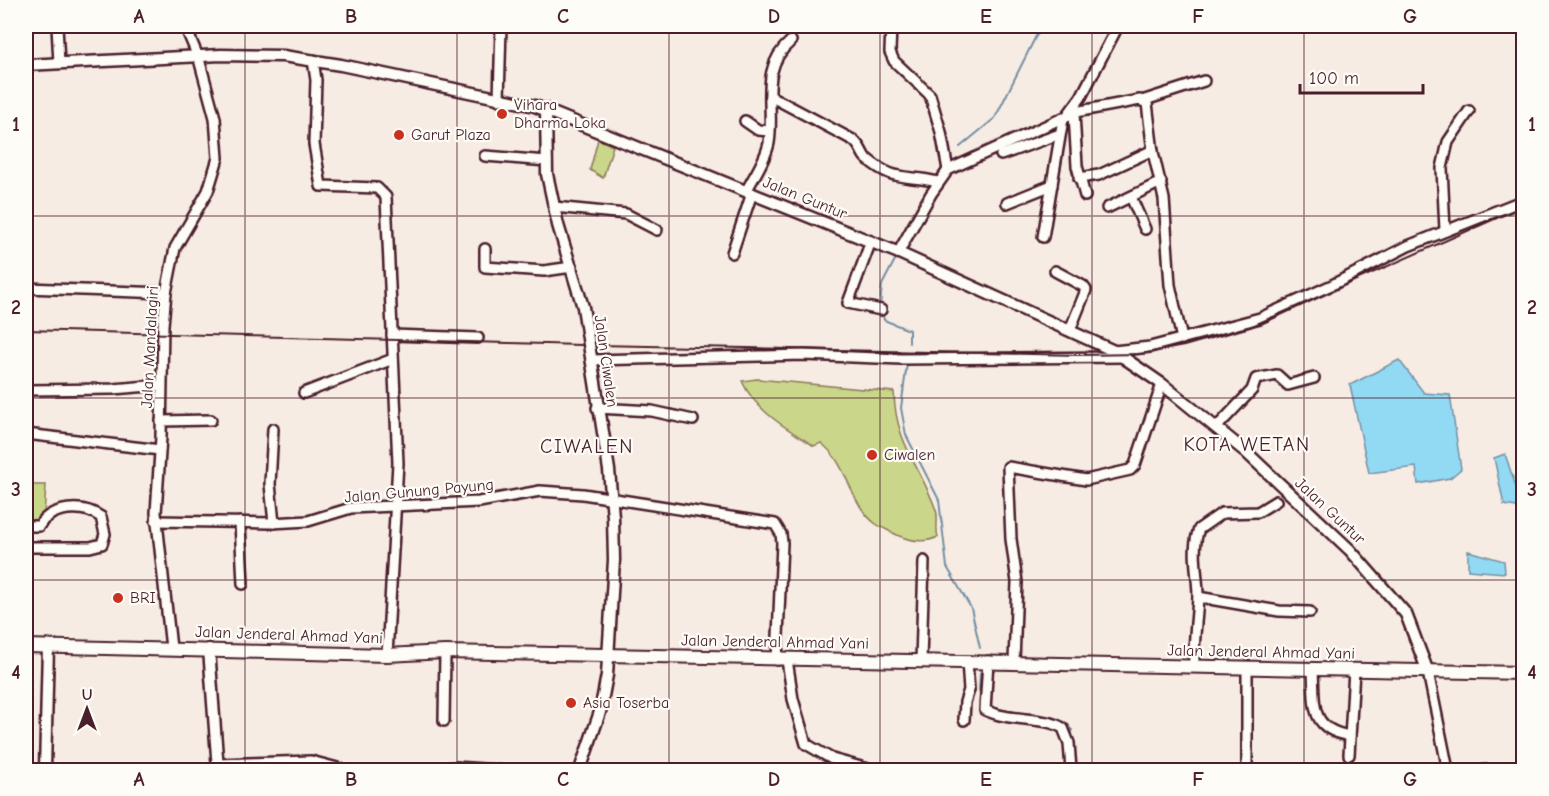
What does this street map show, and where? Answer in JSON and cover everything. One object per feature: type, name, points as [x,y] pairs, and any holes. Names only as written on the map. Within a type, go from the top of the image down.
[{"type":"main road","name":"Jalan Jenderal Ahmad Yani","points":[[26,646],[387,655],[445,652],[1524,673]]},
{"type":"street","points":[[57,26],[59,63]]},
{"type":"street","name":"Jalan Mandalagiri","points":[[171,648],[156,522],[166,294],[175,248],[208,191],[218,158],[214,118],[199,58],[185,26]]},
{"type":"street","points":[[499,100],[501,26]]},
{"type":"street","points":[[891,26],[890,52],[894,61],[930,94],[941,132],[948,170]]},
{"type":"street","points":[[1043,237],[1060,134],[1118,26]]},
{"type":"street","points":[[732,253],[750,191],[768,147],[773,61],[780,50],[791,41]]},
{"type":"street","name":"Jalan Guntur","points":[[26,65],[253,55],[283,56],[313,60],[546,109],[910,258],[1114,351],[1162,384],[1216,428],[1281,497],[1350,550],[1399,604],[1411,624],[1428,672]]},
{"type":"street","points":[[313,60],[316,80],[314,144],[321,186],[377,188],[386,197],[397,429],[396,507],[387,655]]},
{"type":"street","points":[[898,253],[938,182],[948,170],[1069,115],[1145,100],[1204,81]]},
{"type":"street","points":[[770,96],[780,99],[853,140],[861,147],[864,157],[888,175],[938,182]]},
{"type":"street","points":[[1145,100],[1167,220],[1170,285],[1182,339]]},
{"type":"street","name":"Jalan Ciwalen","points":[[546,109],[547,161],[554,207],[583,307],[612,499],[614,560],[608,656],[600,712],[580,771]]},
{"type":"street","points":[[1445,230],[1442,168],[1448,142],[1469,111]]},
{"type":"street","points":[[1069,115],[1079,178],[1085,195]]},
{"type":"street","points":[[745,120],[758,130],[769,131]]},
{"type":"street","points":[[1001,155],[1060,134]]},
{"type":"street","points":[[1079,178],[1098,175],[1153,150]]},
{"type":"street","points":[[485,156],[547,161]]},
{"type":"street","points":[[1107,208],[1161,182]]},
{"type":"street","points":[[1007,203],[1052,185]]},
{"type":"street","points":[[1131,197],[1145,230]]},
{"type":"street","points":[[1114,351],[1182,339],[1260,318],[1408,246],[1524,200]]},
{"type":"street","points":[[554,207],[626,214],[657,230]]},
{"type":"street","points":[[871,242],[848,303],[881,310]]},
{"type":"street","points":[[485,249],[485,267],[544,272],[572,267]]},
{"type":"street","points":[[1054,271],[1083,286],[1086,290],[1070,330]]},
{"type":"street","points":[[26,288],[166,294]]},
{"type":"street","points":[[392,331],[478,338]]},
{"type":"street","points":[[591,360],[804,355],[912,359],[1125,357]]},
{"type":"street","points":[[303,393],[393,359]]},
{"type":"street","points":[[1216,428],[1252,390],[1255,381],[1260,377],[1277,375],[1288,385],[1314,378]]},
{"type":"street","points":[[1014,662],[1017,582],[1011,539],[1008,467],[1086,480],[1130,470],[1135,465],[1162,384]]},
{"type":"street","points":[[26,390],[161,385]]},
{"type":"street","points":[[597,408],[652,411],[693,420]]},
{"type":"street","points":[[161,421],[211,420]]},
{"type":"street","points":[[273,429],[270,484],[274,523]]},
{"type":"street","points":[[26,434],[160,450]]},
{"type":"street","name":"Jalan Gunung Payung","points":[[156,522],[274,523],[308,520],[351,508],[479,502],[540,491],[612,499],[775,524],[781,534],[782,543],[782,660]]},
{"type":"street","points":[[1194,667],[1193,634],[1198,597],[1196,555],[1199,529],[1222,513],[1258,512],[1281,497]]},
{"type":"street","points":[[26,548],[90,548],[102,544],[105,534],[101,517],[84,510],[57,511],[48,514],[39,526],[39,547]]},
{"type":"street","points":[[240,522],[243,584]]},
{"type":"street","points":[[26,526],[39,526]]},
{"type":"street","points":[[921,661],[924,561]]},
{"type":"street","points":[[1198,597],[1279,611],[1310,612]]},
{"type":"street","points":[[45,771],[48,646]]},
{"type":"street","points":[[209,649],[217,767],[311,761],[345,771]]},
{"type":"street","points":[[444,721],[445,652]]},
{"type":"street","points":[[782,660],[806,744],[832,759],[872,771]]},
{"type":"street","points":[[964,720],[965,702],[969,690],[968,661]]},
{"type":"street","points":[[987,661],[985,710],[1001,717],[1049,722],[1063,728],[1069,743],[1071,771]]},
{"type":"street","points":[[1247,771],[1248,668]]},
{"type":"street","points":[[1314,670],[1319,721],[1332,733],[1350,736]]},
{"type":"street","points":[[1349,755],[1354,670]]},
{"type":"street","points":[[1428,672],[1448,771]]},
{"type":"street","points":[[425,771],[456,767],[498,771]]},
{"type":"street","points":[[1478,771],[1486,771]]},
{"type":"green space","points":[[598,139],[613,146],[603,178],[590,170]]},
{"type":"green space","name":"Ciwalen","points":[[757,379],[894,392],[899,426],[936,510],[938,537],[923,541],[907,539],[876,524],[860,506],[838,462],[830,452],[821,443],[814,446],[794,433],[755,401],[742,381]]},
{"type":"green space","points":[[26,485],[46,485],[44,515],[35,521],[26,522]]},
{"type":"water","points":[[1399,360],[1424,393],[1450,395],[1461,469],[1450,478],[1418,484],[1416,467],[1369,473],[1350,385]]},
{"type":"water","points":[[1505,454],[1523,508],[1504,505],[1494,458]]},
{"type":"water","points":[[1468,551],[1504,561],[1505,573],[1468,570]]},
{"type":"waterway","points":[[960,147],[995,118],[1036,36],[1045,26]]},
{"type":"waterway","points":[[932,201],[939,191]]},
{"type":"waterway","points":[[880,307],[882,285],[897,256]]},
{"type":"waterway","points":[[882,312],[884,320],[909,330],[909,343]]},
{"type":"waterway","points":[[907,363],[901,408],[906,435],[939,500],[947,567],[971,608],[980,648]]},
{"type":"waterway","points":[[980,673],[979,690],[982,699]]},
{"type":"waterway","points":[[988,705],[1011,713]]},
{"type":"waterway","points":[[1065,727],[1072,730],[1072,738]]},
{"type":"railway","points":[[597,345],[1079,355],[1141,354],[1184,346],[1250,327],[1524,206]]},
{"type":"railway","points":[[26,330],[581,345]]},
{"type":"place","name":"Vihara Dharma Loka","points":[[502,114]]},
{"type":"place","name":"Garut Plaza","points":[[399,135]]},
{"type":"place","name":"Ciwalen","points":[[872,455]]},
{"type":"place","name":"BRI","points":[[118,598]]},
{"type":"place","name":"Asia Toserba","points":[[571,703]]},
{"type":"district","name":"KOTA WETAN","points":[[1247,444]]},
{"type":"district","name":"CIWALEN","points":[[587,446]]}]
